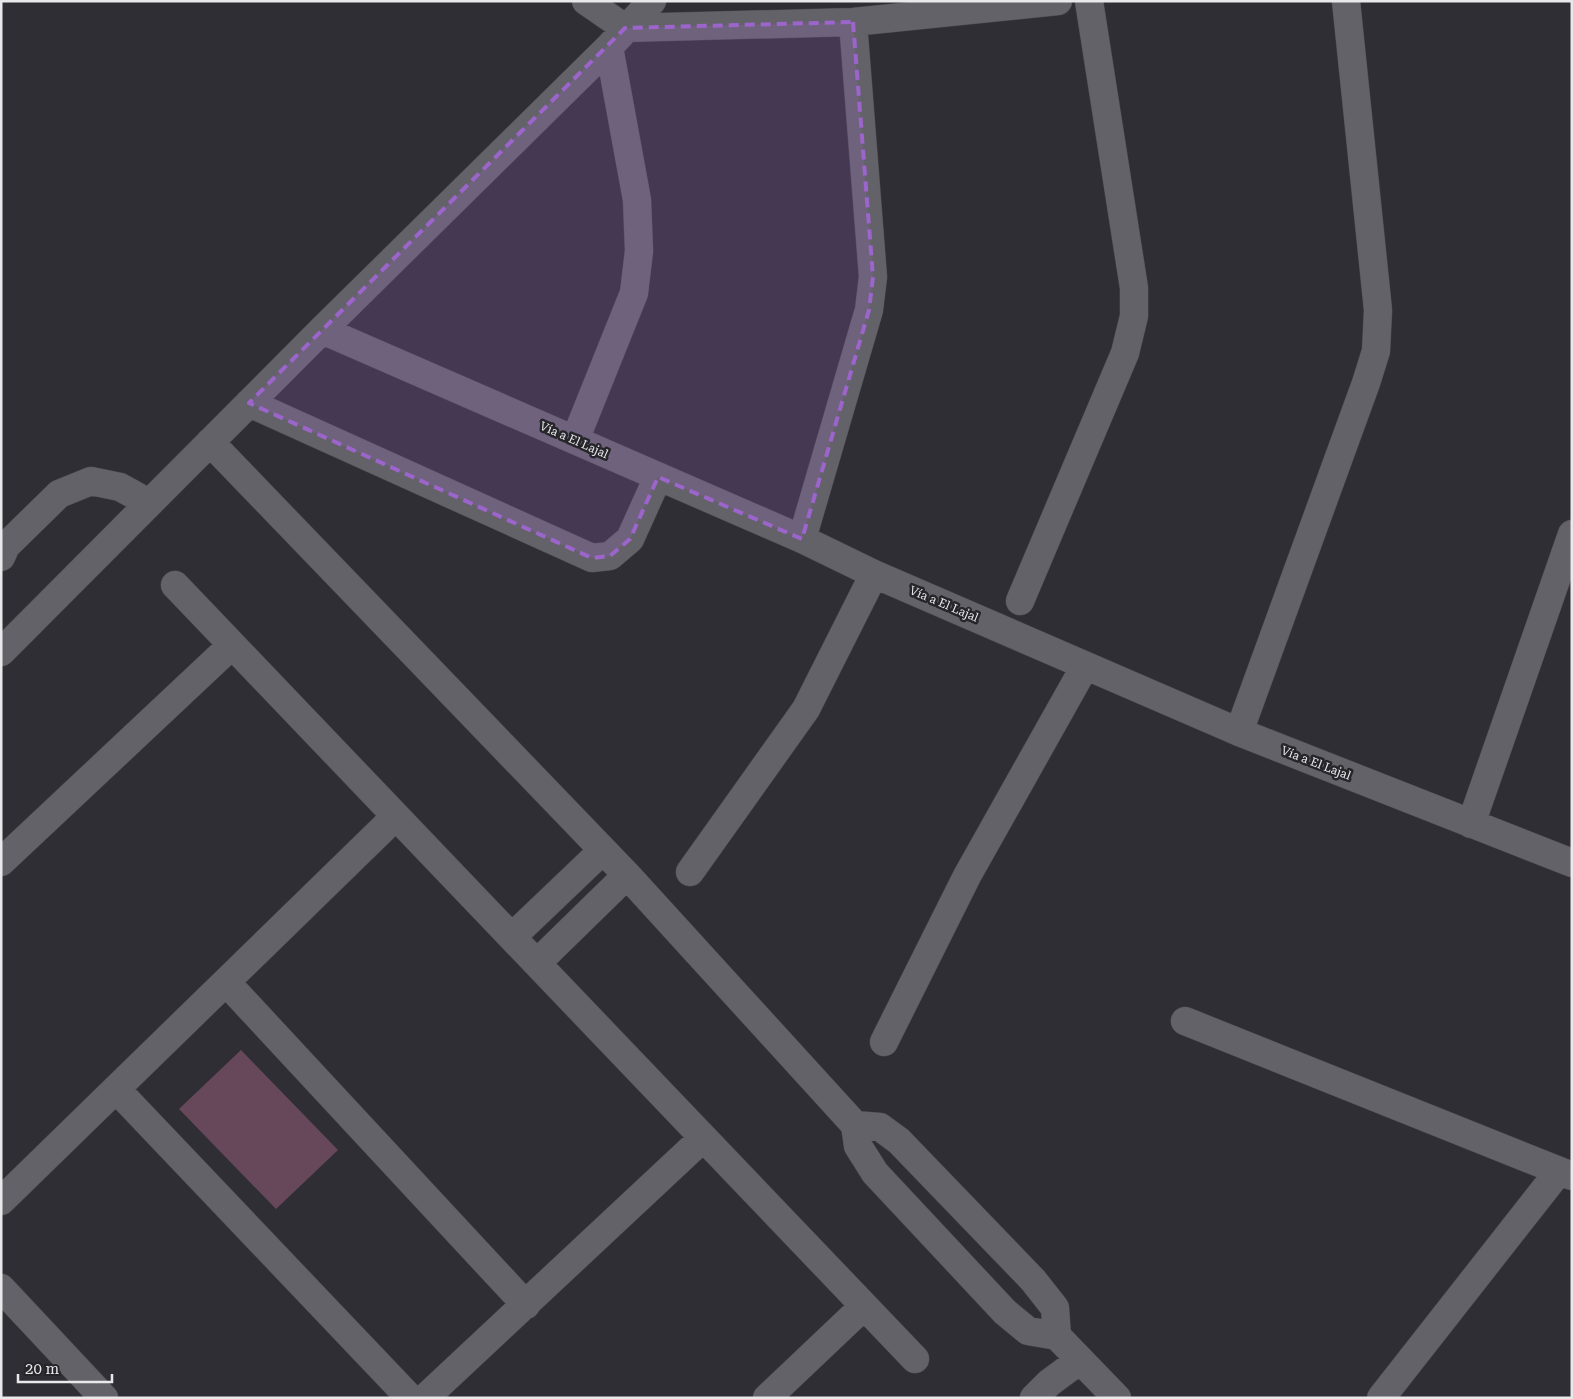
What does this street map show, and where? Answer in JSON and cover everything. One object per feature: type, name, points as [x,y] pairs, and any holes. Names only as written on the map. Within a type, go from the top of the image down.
[{"type":"street","points":[[574,440],[634,293],[639,251],[637,200],[617,38],[586,1]]},
{"type":"street","points":[[3,642],[149,503],[652,1]]},
{"type":"street","points":[[617,38],[853,22],[1058,1]]},
{"type":"street","points":[[1020,601],[1125,353],[1134,316],[1134,288],[1089,1]]},
{"type":"street","points":[[1239,732],[1376,351],[1378,310],[1346,1]]},
{"type":"street","points":[[802,539],[869,310],[873,277],[853,22]]},
{"type":"street","name":"Vía a El Lajal","points":[[322,330],[802,539],[874,574],[1239,732],[1572,863]]},
{"type":"street","points":[[249,403],[592,558],[610,556],[630,539],[658,477]]},
{"type":"street","points":[[210,442],[627,875],[856,1125],[858,1146],[875,1173],[1005,1312],[1028,1331],[1057,1336],[1117,1398]]},
{"type":"street","points":[[1,557],[6,546],[59,494],[91,481],[120,487],[149,503]]},
{"type":"street","points":[[1471,824],[1572,534]]},
{"type":"street","points":[[690,872],[806,709],[874,574]]},
{"type":"street","points":[[175,586],[915,1359]]},
{"type":"street","points":[[1,862],[232,645]]},
{"type":"street","points":[[884,1042],[967,876],[1085,666]]},
{"type":"street","points":[[1,1201],[396,816]]},
{"type":"street","points":[[512,938],[602,850]]},
{"type":"street","points":[[537,963],[627,875]]},
{"type":"street","points":[[226,982],[526,1304]]},
{"type":"street","points":[[1185,1021],[1565,1173],[1381,1398]]},
{"type":"street","points":[[116,1089],[410,1398]]},
{"type":"street","points":[[856,1125],[880,1127],[899,1141],[1034,1280],[1055,1308],[1057,1336]]},
{"type":"street","points":[[425,1398],[703,1138]]},
{"type":"street","points":[[1,1288],[104,1398]]},
{"type":"street","points":[[767,1398],[864,1306]]},
{"type":"street","points":[[1034,1398],[1049,1383],[1080,1360]]},
{"type":"highlighted area","points":[[853,22],[873,277],[869,310],[802,539],[658,477],[630,539],[610,556],[592,558],[249,403],[625,28]]},
{"type":"shaded area","points":[[241,1050],[338,1150],[276,1209],[179,1109]]}]
